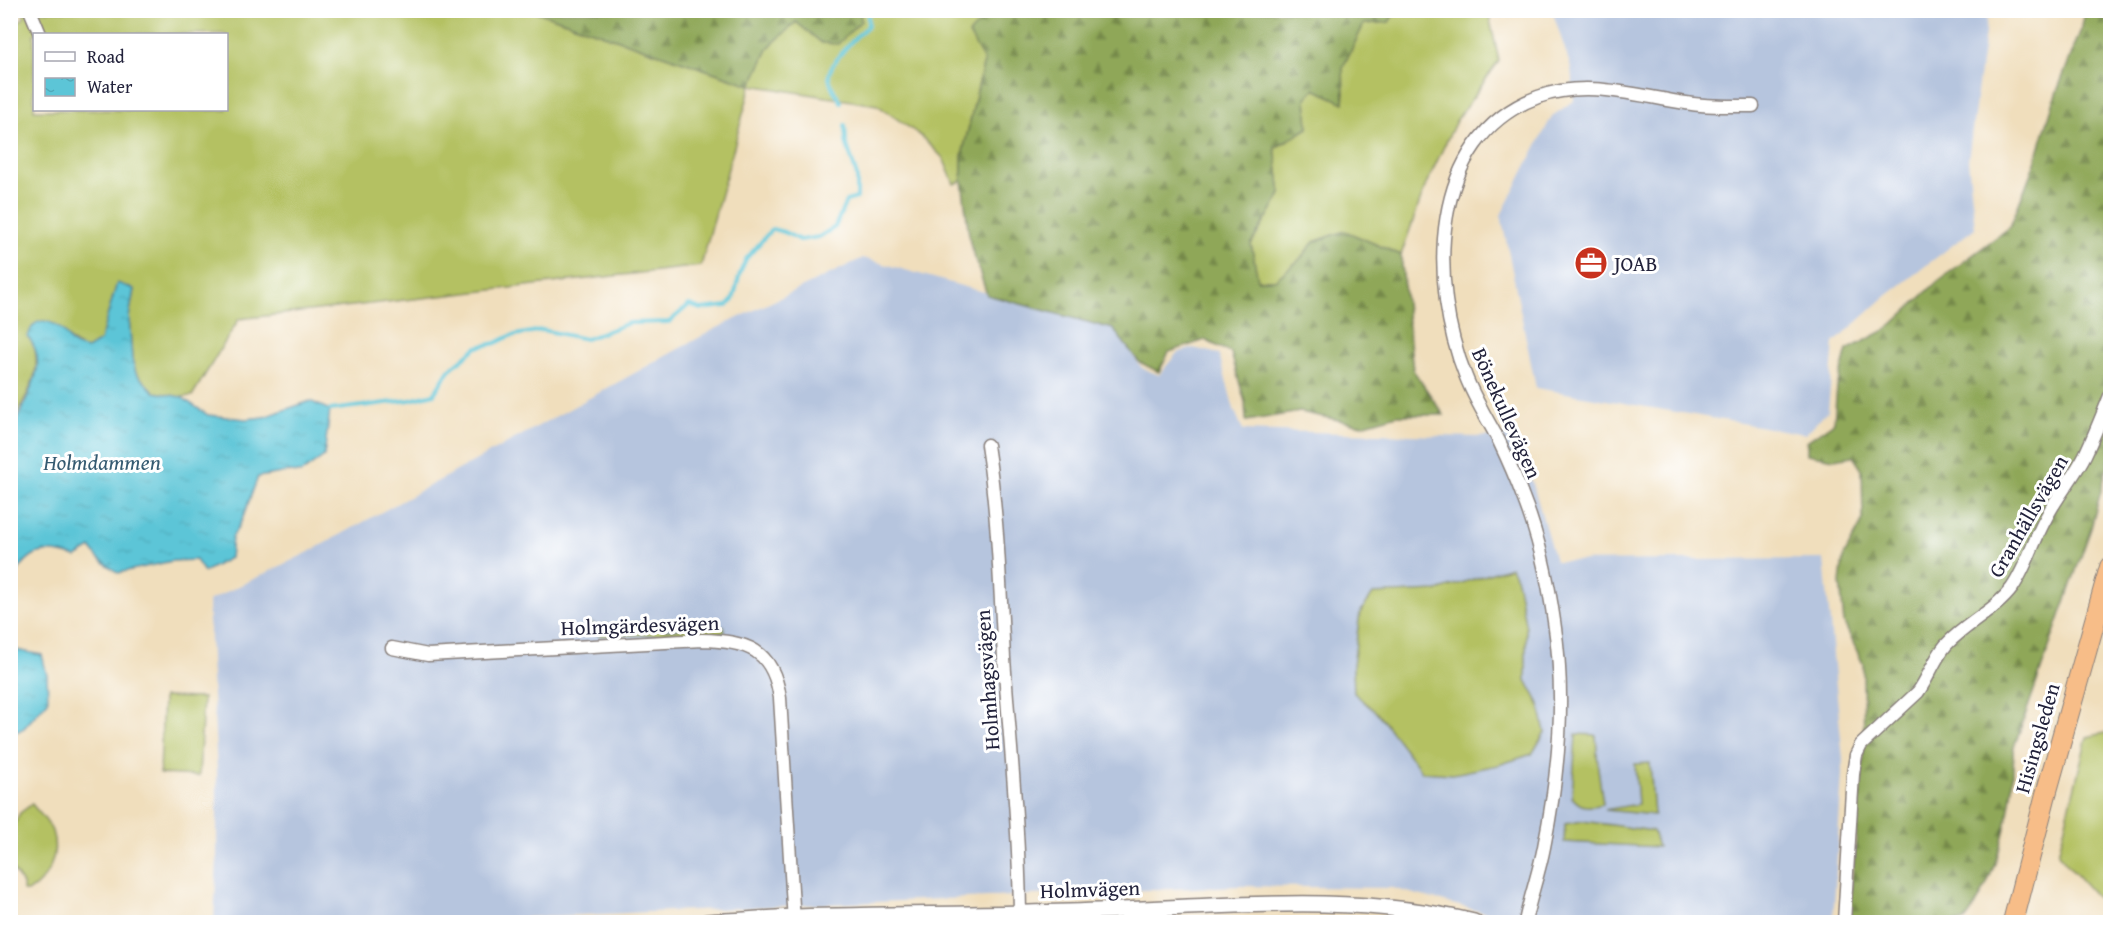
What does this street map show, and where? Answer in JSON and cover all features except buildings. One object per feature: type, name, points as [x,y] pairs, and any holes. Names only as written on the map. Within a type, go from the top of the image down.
[{"type":"highway","name":"Hisingsleden","points":[[2013,922],[2046,794],[2110,567]]},
{"type":"street","points":[[30,10],[40,33]]},
{"type":"street","name":"Bönekullevägen","points":[[1525,922],[1544,848],[1556,778],[1561,708],[1558,652],[1548,583],[1532,521],[1498,440],[1466,377],[1450,329],[1442,273],[1444,234],[1452,191],[1467,156],[1481,137],[1511,110],[1540,96],[1576,88],[1594,88],[1689,104],[1753,106]]},
{"type":"street","name":"Granhällsvägen","points":[[1844,922],[1853,774],[1856,755],[1861,745],[1918,692],[1946,645],[2010,590],[2022,572],[2045,519],[2084,457],[2110,396]]},
{"type":"street","name":"Holmhagsvägen","points":[[987,445],[994,488],[1020,868],[1020,913]]},
{"type":"street","name":"Holmgärdesvägen","points":[[392,648],[428,655],[702,640],[736,643],[756,650],[772,666],[780,698],[794,920]]},
{"type":"street","name":"Holmvägen","points":[[707,922],[1331,904],[1415,911],[1474,922]]},
{"type":"shaded area","points":[[1554,11],[1988,11],[1968,160],[1975,228],[1885,297],[1834,343],[1828,411],[1805,434],[1536,388],[1501,215],[1552,116],[1574,101],[1571,68]]},
{"type":"shaded area","points":[[863,258],[1113,329],[1142,368],[1159,375],[1177,353],[1193,348],[1219,354],[1234,409],[1243,430],[1475,437],[1509,435],[1533,484],[1555,561],[1824,559],[1843,759],[1833,922],[1520,922],[1392,888],[1239,886],[425,922],[214,922],[217,772],[208,601],[307,553],[713,330]]},
{"type":"green space","points":[[23,11],[534,11],[751,85],[701,266],[239,319],[192,396],[181,397],[154,392],[136,373],[132,359],[129,317],[134,290],[117,283],[100,341],[87,349],[83,348],[70,340],[62,331],[35,346],[36,363],[33,381],[11,427],[10,27],[24,18]]},
{"type":"green space","points":[[534,11],[860,11],[861,21],[838,44],[822,43],[796,22],[769,47],[751,85]]},
{"type":"green space","points":[[860,11],[991,11],[988,14],[984,61],[962,156],[962,181],[954,184],[943,158],[921,136],[877,105],[751,85],[769,47],[796,22],[822,43],[861,21]]},
{"type":"green space","points":[[991,11],[1396,11],[1389,22],[1364,24],[1343,67],[1344,103],[1314,89],[1306,98],[1308,128],[1275,148],[1281,194],[1251,244],[1258,280],[1275,280],[1300,259],[1314,242],[1345,231],[1401,255],[1413,370],[1444,415],[1397,415],[1362,425],[1300,412],[1246,421],[1245,402],[1231,353],[1205,340],[1169,352],[1159,372],[1139,362],[1113,329],[987,295],[970,243],[962,181],[962,156],[984,61],[969,34]]},
{"type":"green space","points":[[1396,11],[1488,11],[1499,61],[1456,121],[1425,187],[1401,255],[1345,231],[1314,242],[1300,259],[1275,280],[1257,280],[1251,244],[1281,194],[1275,148],[1308,128],[1306,98],[1314,89],[1344,102],[1343,67],[1364,24],[1389,22]]},
{"type":"green space","points":[[2085,11],[2110,11],[2110,457],[2091,528],[2013,750],[2012,788],[2005,830],[1985,888],[1976,904],[1963,922],[1848,922],[1864,756],[1863,664],[1844,623],[1840,583],[1843,558],[1863,520],[1862,470],[1853,456],[1834,459],[1807,454],[1807,441],[1834,422],[1837,387],[1847,350],[1887,329],[1938,281],[2010,227],[2082,27]]},
{"type":"green space","points":[[1511,567],[1517,580],[1526,628],[1526,680],[1539,704],[1545,732],[1532,754],[1498,765],[1453,774],[1422,772],[1379,715],[1354,693],[1353,666],[1360,613],[1373,594],[1437,591]]},
{"type":"green space","points":[[661,622],[662,630],[724,627],[725,633],[601,636],[591,626],[592,623],[594,625]]},
{"type":"green space","points":[[163,697],[203,698],[199,776],[160,774]]},
{"type":"green space","points":[[2110,732],[2110,907],[2099,900],[2058,854],[2087,737]]},
{"type":"green space","points":[[1576,734],[1596,735],[1603,804],[1586,806],[1579,804],[1572,797]]},
{"type":"green space","points":[[1650,763],[1654,815],[1605,810],[1638,804],[1635,764]]},
{"type":"green space","points":[[32,804],[52,831],[54,849],[46,874],[28,892],[23,891],[23,884],[11,867],[11,830],[20,813]]},
{"type":"green space","points":[[1583,821],[1653,831],[1658,847],[1564,842],[1565,824]]},
{"type":"water","name":"Holmdammen","points":[[117,283],[134,289],[129,317],[132,359],[136,373],[154,392],[181,397],[208,415],[246,419],[264,417],[310,401],[330,410],[324,456],[301,473],[288,472],[258,477],[242,520],[232,538],[230,558],[204,572],[196,560],[172,561],[118,573],[98,558],[91,548],[76,557],[54,552],[37,553],[24,563],[11,583],[10,461],[14,458],[12,442],[15,427],[34,381],[37,366],[36,352],[28,337],[38,322],[48,322],[59,327],[73,344],[87,349],[100,341]]},
{"type":"water","points":[[10,647],[42,655],[47,675],[48,701],[23,729],[11,734]]},
{"type":"waterway","points":[[841,102],[831,84],[830,71],[844,50],[868,26],[868,10]]},
{"type":"waterway","points":[[330,410],[410,400],[434,394],[449,370],[477,347],[496,343],[510,336],[542,330],[586,339],[629,323],[669,322],[689,305],[701,309],[727,306],[733,300],[746,259],[772,229],[800,240],[819,237],[835,227],[846,201],[857,198],[857,176],[846,142],[845,125]]},
{"type":"place","name":"JOAB","points":[[1591,263]]}]
